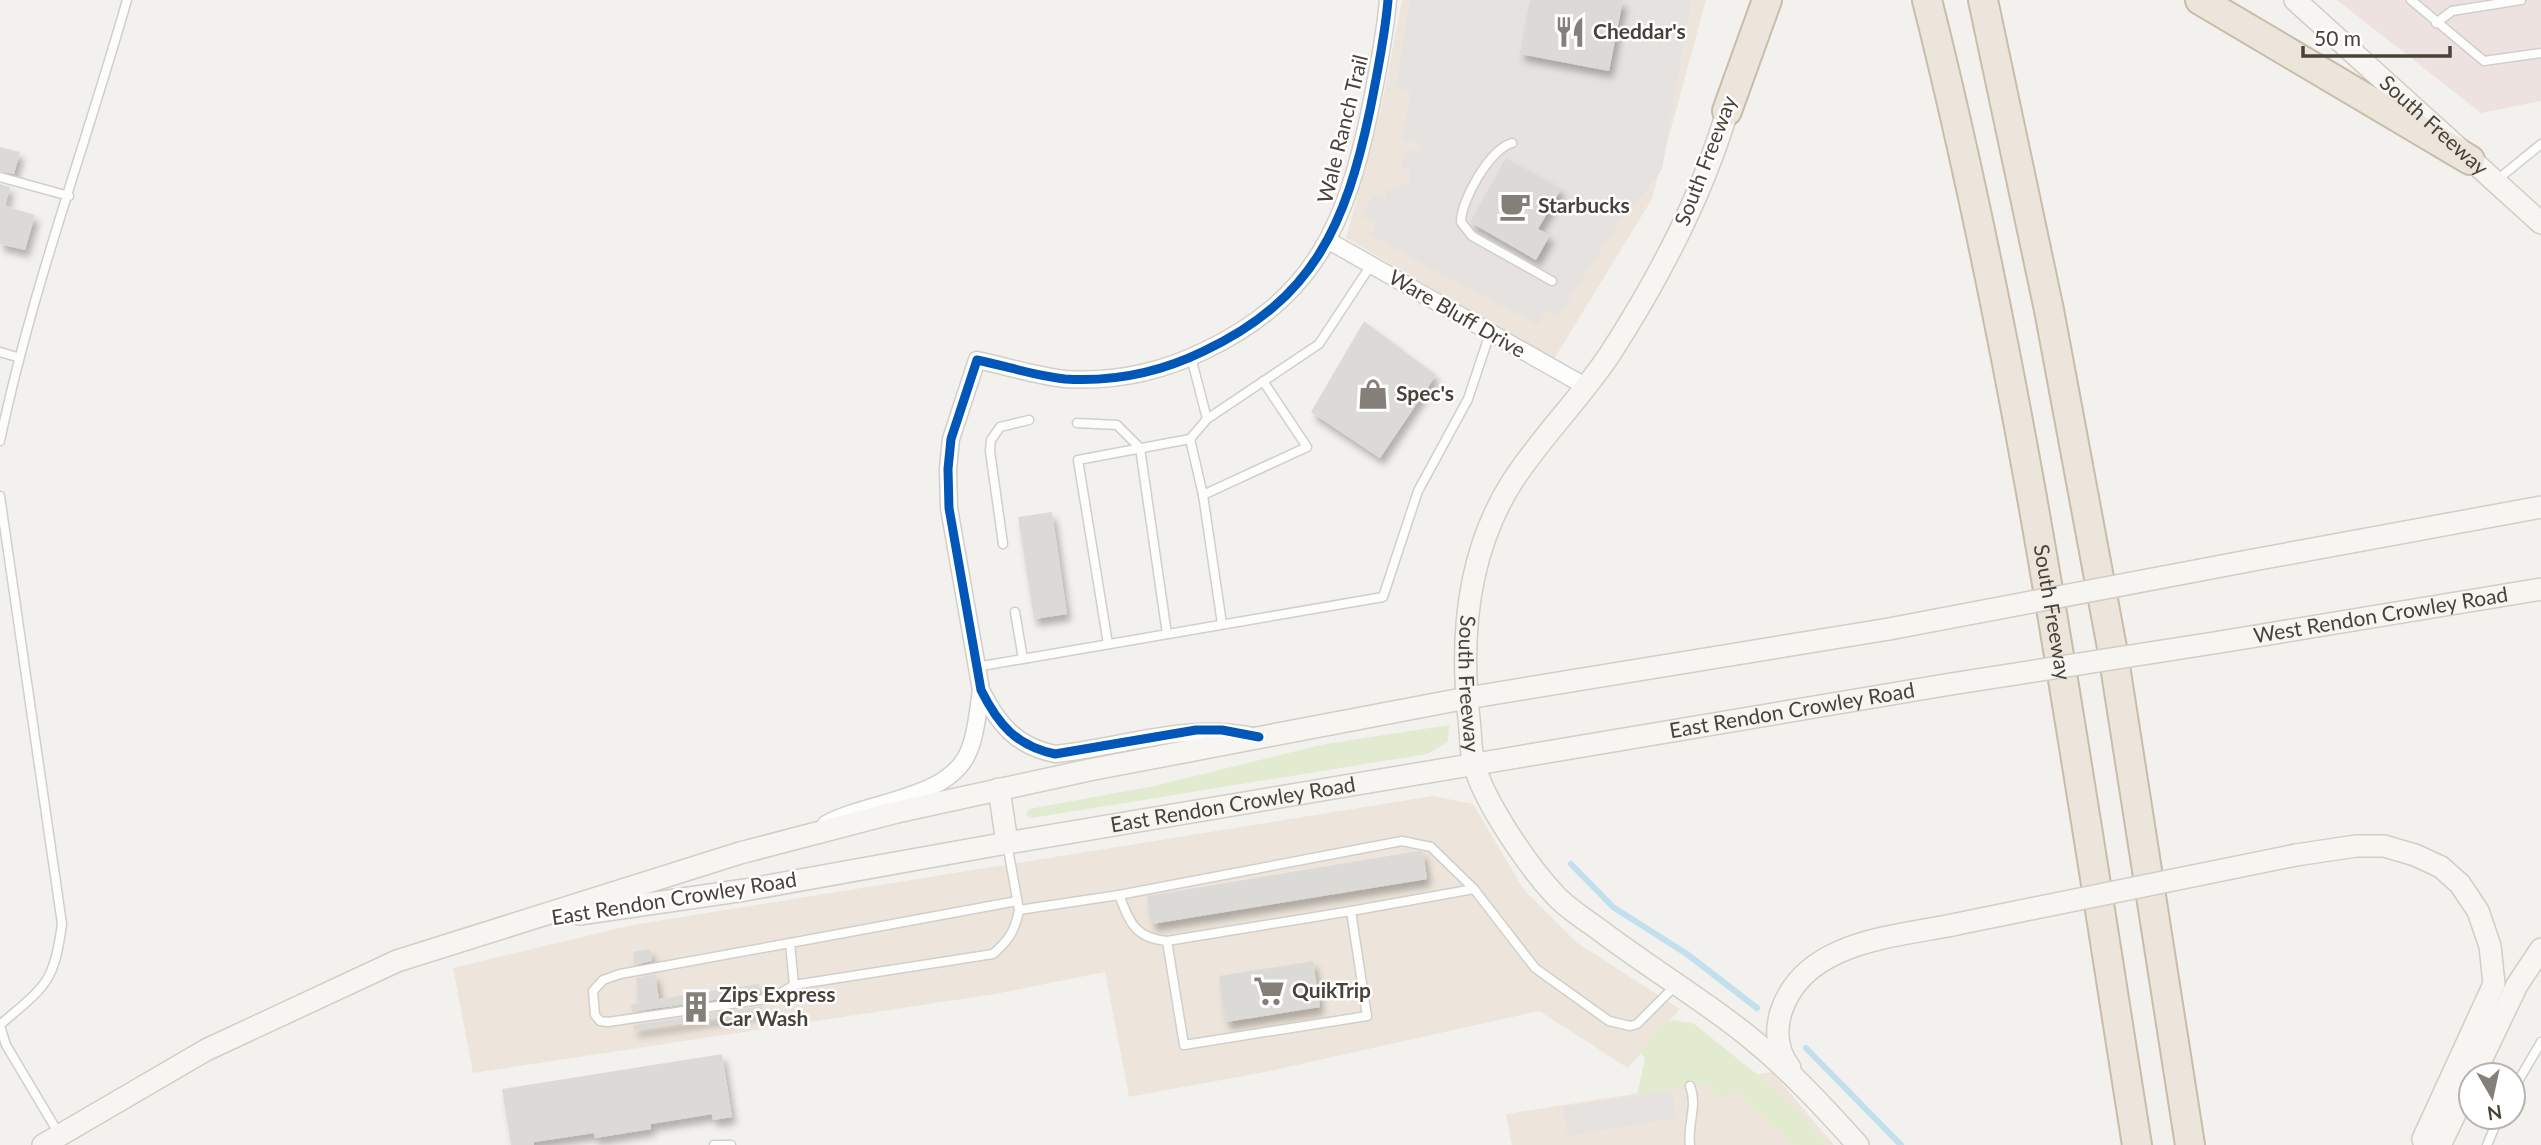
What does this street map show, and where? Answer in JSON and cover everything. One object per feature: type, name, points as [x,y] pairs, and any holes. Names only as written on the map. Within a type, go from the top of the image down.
[{"type":"highway","points":[[1727,111],[1767,0]]},
{"type":"highway","name":"South Freeway","points":[[1927,0],[1993,283],[2028,466],[2137,1145]]},
{"type":"highway","points":[[1983,0],[2049,310],[2113,653],[2190,1145]]},
{"type":"highway","points":[[2200,0],[2470,160]]},
{"type":"main road","name":"South Freeway","points":[[1753,0],[1727,111],[1695,199],[1667,257],[1633,317],[1585,386],[1517,474],[1491,521],[1469,597],[1465,636],[1467,698],[1474,765],[1531,867],[1557,898],[1743,1032],[1799,1081],[1858,1145]]},
{"type":"main road","name":"South Freeway","points":[[2295,0],[2541,223]]},
{"type":"main road","name":"East Rendon Crowley Road","points":[[51,1139],[206,1050],[397,961],[801,837],[999,789],[1259,737],[1467,698],[1889,629],[2541,507]]},
{"type":"main road","name":"West Rendon Crowley Road","points":[[1951,684],[2541,589]]},
{"type":"main road","name":"East Rendon Crowley Road","points":[[514,923],[745,890],[1007,843],[1951,684]]},
{"type":"main road","points":[[999,789],[1007,843]]},
{"type":"main road","points":[[1799,1081],[1786,1063],[1777,1038],[1783,1005],[1799,980],[1825,958],[1850,946],[2296,855],[2356,846],[2384,846],[2441,867],[2460,884],[2479,911],[2490,946],[2494,984],[2423,1139],[2425,1145]]},
{"type":"main road","points":[[2481,1061],[2517,985],[2541,949]]},
{"type":"main road","points":[[2440,1145],[2457,1110]]},
{"type":"street","name":"Wale Ranch Trail","points":[[976,667],[949,508],[948,469],[951,439],[977,360],[1065,379],[1123,377],[1191,357],[1229,340],[1270,313],[1301,280],[1329,241],[1348,194],[1366,125],[1388,0]]},
{"type":"street","name":"Ware Bluff Drive","points":[[1329,241],[1585,386]]},
{"type":"street","points":[[976,667],[981,690],[993,715],[1013,737],[1034,750],[1055,754],[1196,730],[1222,730],[1259,737]]},
{"type":"street","points":[[801,837],[854,811],[923,791],[946,781],[961,765],[969,751],[981,690]]},
{"type":"lane","points":[[0,442],[17,357],[69,196],[127,0]]},
{"type":"lane","points":[[2411,0],[2484,61],[2541,52]]},
{"type":"lane","points":[[2436,23],[2452,11],[2521,0]]},
{"type":"lane","points":[[1511,143],[1493,155],[1464,204],[1461,222],[1472,236],[1552,281]]},
{"type":"lane","points":[[2494,181],[2541,144]]},
{"type":"lane","points":[[0,177],[69,196]]},
{"type":"lane","points":[[1108,644],[1078,460],[1190,439],[1207,419],[1319,344],[1371,265]]},
{"type":"lane","points":[[976,667],[1383,597],[1418,491],[1468,399],[1490,333]]},
{"type":"lane","points":[[0,352],[17,357]]},
{"type":"lane","points":[[1191,357],[1207,419]]},
{"type":"lane","points":[[1203,495],[1307,447],[1263,381]]},
{"type":"lane","points":[[1003,544],[994,488],[991,440],[1000,427],[1029,420]]},
{"type":"lane","points":[[1077,423],[1117,425],[1140,448],[1167,634]]},
{"type":"lane","points":[[1190,439],[1203,495],[1222,624]]},
{"type":"lane","points":[[0,496],[62,924],[58,955],[46,985],[1,1025],[6,1045],[51,1139]]},
{"type":"lane","points":[[1015,612],[1023,659]]},
{"type":"lane","points":[[1007,843],[1018,905],[1016,928],[1008,941],[993,954],[794,985],[773,998],[608,1022],[600,1021],[593,1005],[593,991],[603,980],[620,974],[1018,905],[1119,895],[1402,841],[1431,847],[1474,889],[1535,968],[1609,1021],[1630,1026],[1637,1024],[1676,985]]},
{"type":"lane","points":[[1119,895],[1133,929],[1152,940],[1167,941],[1474,889]]},
{"type":"lane","points":[[1167,941],[1184,1045],[1367,1016],[1351,911]]},
{"type":"lane","points":[[790,943],[794,985]]},
{"type":"lane","points":[[2527,1066],[2541,1042]]},
{"type":"lane","points":[[1690,1086],[1695,1100],[1688,1133],[1690,1145]]},
{"type":"lane","points":[[714,1145],[731,1145]]},
{"type":"shaded area","points":[[1402,0],[1706,0],[1652,199],[1554,359],[1346,238],[1381,109]]},
{"type":"shaded area","points":[[1410,0],[1691,0],[1662,169],[1645,193],[1624,215],[1558,316],[1546,310],[1538,325],[1371,236],[1376,223],[1362,216],[1373,195],[1387,200],[1385,191],[1410,182],[1410,171],[1401,166],[1406,149],[1421,153],[1415,142],[1402,140],[1411,91],[1396,88]]},
{"type":"shaded area","points":[[2337,0],[2541,0],[2541,101],[2481,113]]},
{"type":"shaded area","points":[[1433,796],[1473,804],[1524,890],[1576,942],[1680,1009],[1628,1068],[1539,1011],[1270,1071],[1129,1097],[1105,972],[995,994],[473,1073],[453,968],[632,925]]},
{"type":"shaded area","points":[[1772,1072],[1834,1145],[1512,1145],[1506,1114]]},
{"type":"shaded area","points":[[1672,1091],[1676,1118],[1568,1136],[1563,1107]]},
{"type":"green space","points":[[1449,725],[1448,742],[1427,754],[1032,818],[1026,815],[1029,809],[1154,786],[1325,744]]},
{"type":"green space","points":[[1673,1020],[1693,1023],[1759,1076],[1803,1117],[1826,1145],[1794,1145],[1734,1089],[1721,1101],[1704,1083],[1637,1095],[1645,1058],[1641,1054],[1658,1027]]},
{"type":"building","name":"Cheddar's","points":[[1530,0],[1623,0],[1609,71],[1520,54]]},
{"type":"building","points":[[0,147],[20,152],[14,174],[0,171]]},
{"type":"building","name":"Starbucks","points":[[1506,158],[1561,189],[1538,229],[1550,235],[1536,260],[1470,222]]},
{"type":"building","points":[[0,184],[10,187],[5,206],[35,215],[25,250],[0,244]]},
{"type":"building","name":"Spec's","points":[[1364,321],[1436,375],[1380,458],[1311,412]]},
{"type":"building","points":[[1052,512],[1067,614],[1034,619],[1018,517]]},
{"type":"building","points":[[1423,852],[1427,879],[1152,924],[1147,896]]},
{"type":"building","points":[[650,949],[652,961],[634,965],[633,952]]},
{"type":"building","name":"QuikTrip","points":[[1313,961],[1320,1007],[1226,1022],[1219,976]]},
{"type":"building","points":[[655,974],[659,999],[759,984],[760,993],[632,1012],[631,1004],[639,1003],[636,978]]},
{"type":"building","points":[[762,1006],[762,1011],[634,1030],[634,1025]]},
{"type":"building","points":[[722,1054],[732,1117],[713,1120],[712,1114],[651,1124],[651,1129],[595,1138],[594,1133],[534,1142],[534,1145],[511,1145],[502,1089]]},
{"type":"waterway","points":[[1571,864],[1613,907],[1687,954],[1757,1008]]},
{"type":"waterway","points":[[1806,1048],[1901,1145]]},
{"type":"cycle path","points":[[1259,737],[1222,730],[1196,730],[1055,754],[1029,745],[1010,732],[994,713],[981,690],[949,508],[948,469],[951,439],[977,360],[1065,379],[1101,379],[1154,370],[1204,351],[1242,330],[1273,307],[1299,282],[1336,223],[1349,188],[1370,110],[1388,0]]},
{"type":"place","name":"Cheddar's","points":[[1570,32]]},
{"type":"place","name":"Starbucks","points":[[1515,206]]},
{"type":"place","name":"Spec's","points":[[1373,394]]},
{"type":"place","name":"QuikTrip","points":[[1269,991]]},
{"type":"place","name":"Zips Express Car Wash","points":[[696,1007]]}]
